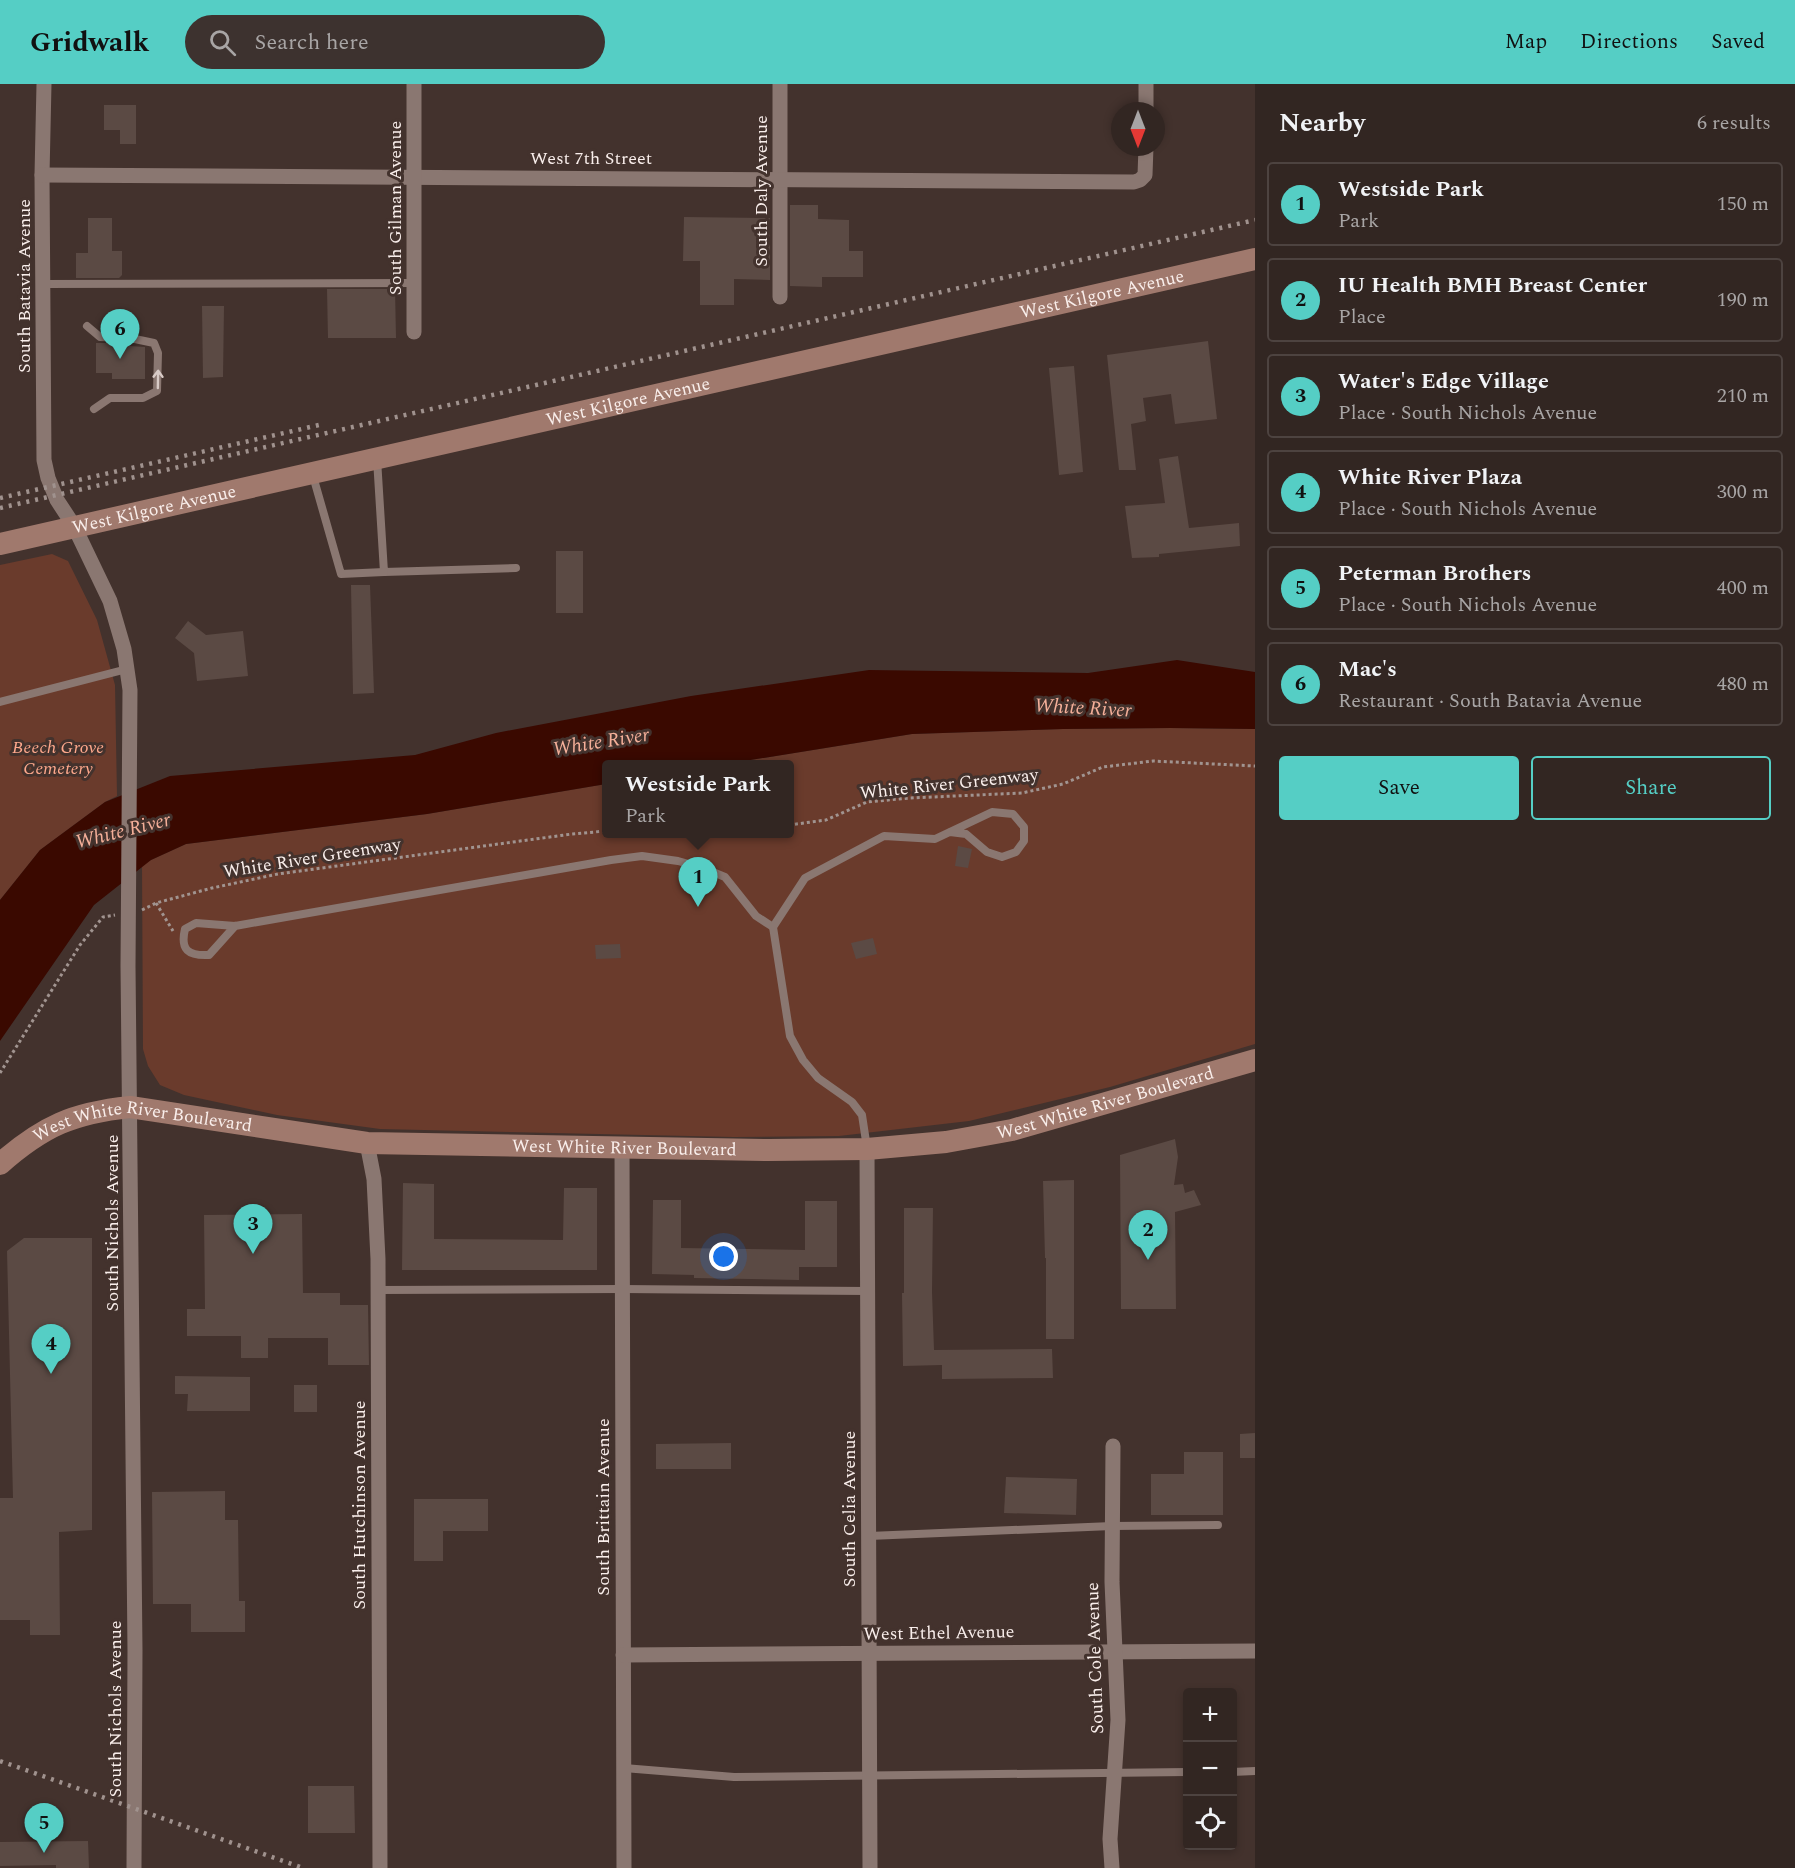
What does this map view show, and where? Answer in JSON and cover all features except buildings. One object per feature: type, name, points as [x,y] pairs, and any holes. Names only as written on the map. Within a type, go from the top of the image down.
[{"type":"main road","name":"West Kilgore Avenue","points":[[0,544],[1255,259]]},
{"type":"main road","name":"West White River Boulevard","points":[[0,1164],[40,1132],[58,1123],[81,1114],[130,1107],[367,1143],[769,1150],[867,1149],[946,1143],[1012,1130],[1255,1060]]},
{"type":"street","name":"South Batavia Avenue","points":[[44,84],[42,175],[44,460],[51,486]]},
{"type":"street","name":"South Gilman Avenue","points":[[414,84],[414,332]]},
{"type":"street","name":"South Daly Avenue","points":[[780,84],[780,297]]},
{"type":"street","points":[[1146,84],[1146,102]]},
{"type":"street","name":"West 7th Street","points":[[42,175],[780,178],[1108,182],[1140,180],[1144,177],[1146,170],[1146,156]]},
{"type":"street","name":"South Nichols Avenue","points":[[51,486],[74,526],[110,601],[124,649],[130,690],[128,966],[135,1650],[134,1868]]},
{"type":"street","name":"South Hutchinson Avenue","points":[[367,1143],[374,1179],[378,1290],[381,1868]]},
{"type":"street","name":"South Brittain Avenue","points":[[622,1146],[624,1868]]},
{"type":"street","name":"South Celia Avenue","points":[[867,1149],[870,1868]]},
{"type":"street","name":"South Cole Avenue","points":[[1112,1868],[1110,1839],[1118,1720],[1114,1651],[1113,1446]]},
{"type":"street","name":"West Ethel Avenue","points":[[623,1655],[1255,1652]]},
{"type":"lane","points":[[43,284],[414,282]]},
{"type":"lane","points":[[87,326],[100,337],[121,338]]},
{"type":"lane","points":[[94,409],[110,398],[143,398],[157,391],[158,353],[154,343],[130,338]]},
{"type":"lane","points":[[377,458],[384,572]]},
{"type":"lane","points":[[312,473],[341,574],[516,568]]},
{"type":"lane","points":[[0,702],[127,669]]},
{"type":"lane","points":[[867,1149],[861,1115],[852,1102],[818,1078],[803,1060],[790,1036],[773,927],[805,878],[884,836],[935,839],[992,812],[1013,814],[1023,826],[1024,841],[1016,852],[1002,857],[987,852],[966,834],[950,832]]},
{"type":"lane","points":[[235,926],[209,955],[196,956],[186,950],[182,941],[185,929],[196,923],[235,926],[642,856],[678,861],[725,877],[756,916],[773,927]]},
{"type":"lane","points":[[378,1290],[867,1291]]},
{"type":"lane","points":[[869,1536],[1112,1526],[1218,1525]]},
{"type":"lane","points":[[624,1768],[734,1777],[1183,1772]]},
{"type":"lane","points":[[1237,1772],[1255,1771]]},
{"type":"path","name":"White River Greenway","points":[[794,824],[826,820],[867,802],[1022,793],[1063,784],[1103,767],[1153,761],[1255,766]]},
{"type":"path","name":"White River Greenway","points":[[132,912],[142,911],[156,903],[212,888],[278,874],[602,832]]},
{"type":"path","points":[[156,903],[169,927],[182,941]]},
{"type":"path","points":[[0,1073],[80,945],[103,917],[123,914]]},
{"type":"green space","name":"Beech Grove Cemetery","points":[[52,554],[68,561],[97,620],[115,685],[117,796],[105,802],[40,850],[0,900],[0,565]]},
{"type":"green space","points":[[1063,729],[1255,729],[1255,1044],[1110,1087],[969,1121],[839,1136],[734,1137],[380,1129],[277,1115],[184,1095],[160,1085],[148,1066],[143,1049],[142,864],[186,844],[427,814],[602,785],[602,838],[794,838],[794,760],[751,760],[912,734]]},
{"type":"water","name":"White River","points":[[1177,660],[1255,672],[1255,729],[1063,729],[912,734],[751,760],[602,760],[602,785],[427,814],[186,844],[151,860],[94,905],[0,1041],[0,900],[40,850],[105,802],[170,776],[415,755],[496,733],[691,696],[869,670],[1088,673]]},
{"type":"railway","points":[[0,508],[1255,220]]},
{"type":"railway","points":[[0,498],[319,425]]},
{"type":"railway","points":[[0,1761],[303,1868]]},
{"type":"place","name":"Mac's","points":[[120,359]]},
{"type":"place","name":"Westside Park","points":[[698,907]]},
{"type":"place","name":"Water's Edge Village","points":[[253,1254]]},
{"type":"place","name":"IU Health BMH Breast Center","points":[[1148,1260]]},
{"type":"place","name":"White River Plaza","points":[[51,1374]]},
{"type":"place","name":"Peterman Brothers","points":[[44,1853]]}]
